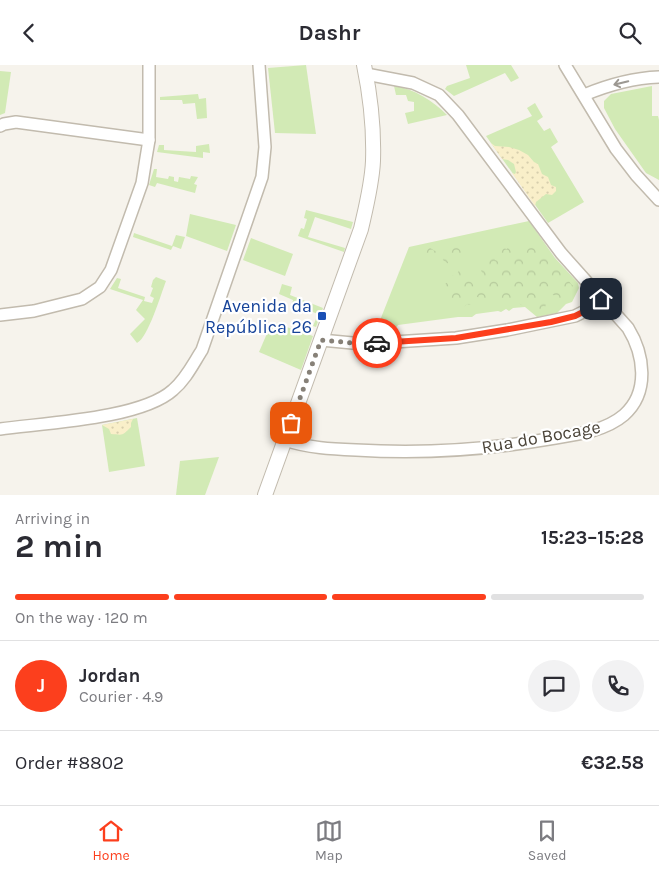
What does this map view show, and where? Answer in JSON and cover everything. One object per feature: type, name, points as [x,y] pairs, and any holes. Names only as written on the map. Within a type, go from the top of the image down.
[{"type":"street","points":[[0,315],[34,311],[82,299],[100,287],[112,270],[142,183],[149,140],[149,65]]},
{"type":"street","points":[[0,429],[124,412],[150,403],[172,391],[189,372],[202,350],[262,177],[265,147],[260,65]]},
{"type":"street","points":[[565,65],[626,162],[659,200]]},
{"type":"street","points":[[265,495],[361,229],[369,195],[373,161],[365,70]]},
{"type":"street","name":"Rua do Bocage","points":[[285,440],[313,448],[403,452],[454,451],[509,446],[576,434],[611,424],[624,415],[633,405],[642,381],[642,367],[635,339],[628,328],[556,246],[458,115],[438,95],[414,83],[365,70]]},
{"type":"street","points":[[584,95],[601,88],[625,82],[659,77]]},
{"type":"street","points":[[0,126],[4,123],[16,122],[149,140]]},
{"type":"street","points":[[321,340],[363,344],[464,336],[507,330],[575,316],[587,310],[601,299]]},
{"type":"green space","points":[[306,65],[316,134],[275,133],[268,68]]},
{"type":"green space","points":[[466,65],[511,65],[519,78],[511,82],[505,73],[454,96],[445,89],[447,86],[470,78]]},
{"type":"green space","points":[[0,71],[11,72],[5,113],[0,115]]},
{"type":"green space","points":[[394,86],[423,96],[447,115],[408,124],[405,113],[414,111],[414,102],[408,101],[406,95],[396,95]]},
{"type":"green space","points":[[652,86],[652,116],[658,116],[659,120],[659,180],[646,173],[615,129],[604,108],[604,101],[611,94]]},
{"type":"green space","points":[[198,94],[199,99],[206,98],[207,118],[197,119],[195,103],[183,104],[182,100],[160,100],[160,97]]},
{"type":"green space","points":[[535,103],[543,117],[537,121],[544,131],[550,128],[558,142],[551,147],[584,202],[548,223],[486,136],[532,116],[527,108]]},
{"type":"green space","points":[[209,144],[210,153],[203,152],[203,158],[157,152],[159,145],[164,145],[164,150],[196,152],[196,146]]},
{"type":"green space","points":[[154,169],[157,169],[156,177],[168,179],[169,176],[174,177],[174,181],[178,182],[179,177],[190,179],[191,176],[198,177],[194,184],[197,185],[195,193],[157,183],[155,187],[149,185]]},
{"type":"green space","points":[[306,210],[353,222],[351,229],[315,217],[308,237],[345,248],[344,252],[298,236],[301,228],[304,229],[307,219],[304,218]]},
{"type":"green space","points":[[190,214],[236,225],[227,251],[186,236]]},
{"type":"green space","points":[[529,221],[555,258],[578,283],[579,288],[572,302],[566,304],[557,313],[537,317],[525,307],[513,308],[509,311],[506,309],[501,312],[476,314],[472,317],[458,317],[398,325],[388,336],[378,336],[375,333],[409,247]]},
{"type":"green space","points":[[134,233],[172,246],[176,235],[185,237],[181,249],[173,246],[171,250],[133,237]]},
{"type":"green space","points":[[251,238],[293,254],[285,276],[243,260]]},
{"type":"green space","points":[[534,243],[541,256],[548,259],[548,262],[553,263],[552,268],[558,268],[563,276],[563,280],[567,279],[573,286],[569,294],[562,299],[556,299],[556,296],[550,294],[549,287],[541,286],[540,290],[544,294],[548,294],[550,298],[549,302],[546,303],[545,309],[532,310],[530,307],[521,305],[515,299],[505,301],[491,295],[487,299],[481,300],[478,297],[473,298],[473,303],[467,304],[462,309],[457,308],[455,305],[451,307],[449,305],[450,302],[446,300],[442,291],[446,290],[445,284],[450,280],[451,276],[457,275],[460,267],[465,265],[472,266],[477,272],[476,277],[480,279],[484,277],[479,266],[484,257],[487,258],[493,254],[495,260],[499,261],[499,250],[507,249],[511,245],[515,252],[519,252],[520,250],[516,247],[516,244]]},
{"type":"green space","points":[[450,244],[462,251],[462,257],[454,263],[446,263],[442,258],[429,259],[422,255],[422,248],[427,246],[435,251],[444,245]]},
{"type":"green space","points":[[156,277],[166,281],[150,325],[137,343],[130,334],[145,319],[136,310],[143,300],[110,289],[117,278],[121,279],[118,288],[145,297],[144,301],[152,303],[154,298],[150,296],[153,288],[151,287]]},
{"type":"green space","points":[[282,284],[292,287],[290,295],[323,308],[316,327],[313,326],[318,314],[292,304],[293,300],[279,294]]},
{"type":"green space","points":[[272,322],[313,336],[301,370],[259,352]]},
{"type":"green space","points":[[137,418],[145,466],[109,472],[102,425]]},
{"type":"green space","points":[[219,457],[205,495],[176,495],[180,461]]},
{"type":"sand","points":[[491,143],[495,146],[519,150],[528,155],[538,164],[542,174],[548,177],[551,185],[556,187],[556,191],[552,195],[546,194],[536,202],[535,206],[512,173],[515,174],[516,172],[514,164],[502,159]]},
{"type":"sand","points":[[133,419],[131,427],[126,432],[118,435],[111,434],[109,429],[102,425]]},
{"type":"way so far","points":[[291,423],[321,340],[363,344],[377,343]]},
{"type":"place","name":"Avenida da República 26","points":[[322,316]]},
{"type":"route","points":[[377,343],[456,338],[551,322],[575,316],[587,310],[601,299]]}]
